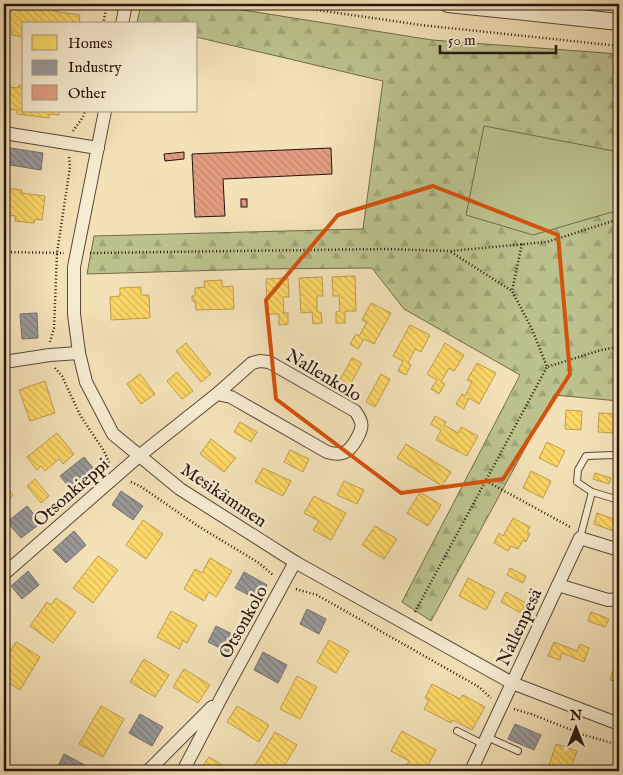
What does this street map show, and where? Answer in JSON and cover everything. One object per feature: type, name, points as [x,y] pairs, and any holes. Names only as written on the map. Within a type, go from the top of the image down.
[{"type":"street","points":[[122,22],[126,4]]},
{"type":"street","points":[[448,4],[619,22]]},
{"type":"street","name":"Mesikämmen","points":[[105,112],[74,266],[74,314],[79,353],[86,382],[113,434],[180,489],[295,562],[512,683],[619,724]]},
{"type":"street","points":[[4,132],[98,148]]},
{"type":"street","points":[[4,362],[79,353]]},
{"type":"street","name":"Nallenkolo","points":[[139,456],[217,394],[252,363],[260,361],[269,362],[355,412],[361,419],[362,428],[352,448],[344,454],[334,454],[326,452],[231,397],[217,394]]},
{"type":"street","name":"Otsonkieppi","points":[[4,574],[139,456]]},
{"type":"street","points":[[580,538],[619,550]]},
{"type":"street","name":"Nallenpesä","points":[[471,771],[580,538]]},
{"type":"street","name":"Otsonkolo","points":[[184,771],[221,698],[295,562]]},
{"type":"street","name":"Nallenpesä","points":[[558,585],[608,600],[619,599]]},
{"type":"street","name":"Otsonkolo","points":[[148,771],[221,698]]},
{"type":"lane","points":[[619,458],[614,455],[586,456],[578,470],[576,482],[592,492],[619,500]]},
{"type":"lane","points":[[580,538],[592,492]]},
{"type":"lane","points":[[457,731],[518,751]]},
{"type":"path","points":[[103,22],[107,4]]},
{"type":"path","points":[[275,4],[421,25],[619,46]]},
{"type":"path","points":[[85,112],[83,118],[73,131],[68,153],[70,167],[57,253],[54,328],[49,347],[52,364],[62,376],[80,414],[104,451],[112,469],[198,526],[260,563],[277,580],[291,588],[317,595],[479,688],[495,702],[584,735],[619,745]]},
{"type":"path","points":[[4,252],[77,253],[384,249],[450,251],[547,242],[619,219]]},
{"type":"path","points":[[512,291],[522,244]]},
{"type":"path","points":[[450,251],[512,291],[532,329],[547,367]]},
{"type":"path","points":[[408,625],[547,367],[602,350],[619,347]]},
{"type":"path","points":[[486,481],[576,530],[580,538]]},
{"type":"highlighted area","points":[[433,186],[558,235],[570,374],[503,479],[401,493],[276,399],[266,300],[338,215]]},
{"type":"green space","points":[[141,4],[205,4],[432,40],[619,54],[619,401],[554,395],[431,621],[402,602],[520,375],[404,309],[372,268],[87,274],[94,236],[363,229],[383,81],[198,37],[198,22],[137,22]]},
{"type":"green space","points":[[484,126],[619,152],[619,210],[533,235],[466,215]]},
{"type":"building: Homes","points":[[8,6],[34,9],[34,6],[80,15],[79,22],[22,22],[22,37],[12,35],[12,30],[5,30]]},
{"type":"building: Homes","points":[[19,85],[22,86],[22,112],[59,112],[59,115],[49,114],[49,118],[17,114],[17,110],[8,109],[10,87],[18,88]]},
{"type":"building: Homes","points":[[4,188],[22,190],[21,193],[45,196],[42,220],[35,219],[34,223],[15,221],[16,216],[5,215],[4,218]]},
{"type":"building: Homes","points":[[355,276],[356,311],[345,311],[345,323],[336,323],[336,312],[340,311],[339,296],[333,296],[332,277]]},
{"type":"building: Homes","points":[[322,277],[323,296],[317,296],[317,312],[321,312],[322,323],[313,324],[312,312],[301,313],[299,278]]},
{"type":"building: Homes","points":[[288,278],[289,297],[283,297],[284,313],[288,313],[288,324],[279,325],[279,314],[267,314],[266,279]]},
{"type":"building: Homes","points":[[222,280],[222,287],[233,286],[234,309],[196,310],[195,301],[192,301],[192,296],[195,296],[195,288],[205,287],[204,281]]},
{"type":"building: Homes","points":[[4,282],[7,282],[8,310],[4,310]]},
{"type":"building: Homes","points":[[141,287],[141,295],[149,295],[150,318],[111,320],[110,297],[120,296],[120,288]]},
{"type":"building: Homes","points":[[371,303],[391,313],[374,344],[364,339],[358,349],[350,344],[356,334],[359,336],[367,322],[362,320]]},
{"type":"building: Homes","points":[[410,325],[430,335],[421,352],[415,349],[408,363],[411,365],[406,375],[398,371],[403,361],[393,356]]},
{"type":"building: Homes","points":[[186,343],[211,374],[201,382],[176,351]]},
{"type":"building: Homes","points":[[445,343],[464,355],[454,371],[449,368],[441,382],[445,384],[439,394],[431,389],[437,380],[427,374]]},
{"type":"building: Homes","points":[[352,358],[362,363],[347,390],[337,385]]},
{"type":"building: Homes","points":[[477,363],[496,373],[479,404],[469,398],[464,409],[456,404],[462,394],[465,396],[472,382],[467,380]]},
{"type":"building: Homes","points":[[177,372],[193,391],[182,399],[167,381]]},
{"type":"building: Homes","points":[[140,374],[155,394],[141,404],[127,384]]},
{"type":"building: Homes","points":[[381,374],[390,379],[375,407],[366,402]]},
{"type":"building: Homes","points":[[45,381],[55,413],[30,421],[19,390]]},
{"type":"building: Homes","points":[[566,410],[582,411],[581,430],[565,429]]},
{"type":"building: Homes","points":[[599,413],[615,414],[614,433],[598,432]]},
{"type":"building: Homes","points":[[435,416],[446,422],[444,425],[458,433],[461,427],[478,436],[467,456],[436,440],[441,430],[431,424]]},
{"type":"building: Homes","points":[[240,422],[257,432],[251,442],[234,432]]},
{"type":"building: Homes","points":[[57,433],[74,454],[63,464],[59,459],[45,471],[41,466],[37,470],[27,457]]},
{"type":"building: Homes","points":[[211,439],[236,458],[224,472],[200,454]]},
{"type":"building: Homes","points":[[547,442],[565,451],[557,467],[539,458]]},
{"type":"building: Homes","points":[[406,444],[451,472],[442,486],[397,458]]},
{"type":"building: Homes","points":[[290,450],[309,459],[303,472],[284,462]]},
{"type":"building: Homes","points":[[263,468],[291,481],[283,496],[255,482]]},
{"type":"building: Homes","points":[[531,471],[551,481],[543,498],[523,488]]},
{"type":"building: Homes","points":[[595,473],[611,478],[609,484],[593,479]]},
{"type":"building: Homes","points":[[35,479],[49,496],[41,503],[27,486]]},
{"type":"building: Homes","points":[[344,481],[364,490],[357,504],[337,495]]},
{"type":"building: Homes","points":[[4,484],[13,495],[4,506]]},
{"type":"building: Homes","points":[[420,492],[441,505],[428,526],[407,513]]},
{"type":"building: Homes","points":[[314,496],[346,513],[331,540],[313,530],[319,521],[304,513]]},
{"type":"building: Homes","points":[[597,513],[619,521],[619,533],[594,524]]},
{"type":"building: Homes","points":[[513,518],[530,527],[527,532],[530,533],[526,542],[523,540],[518,549],[511,546],[508,551],[494,543],[499,533],[503,536]]},
{"type":"building: Homes","points":[[143,520],[163,534],[146,559],[126,545]]},
{"type":"building: Homes","points":[[375,526],[397,539],[384,559],[362,545]]},
{"type":"building: Homes","points":[[98,556],[118,570],[93,603],[73,588]]},
{"type":"building: Homes","points":[[210,558],[232,571],[216,597],[209,592],[204,601],[184,589],[195,569],[202,573]]},
{"type":"building: Homes","points":[[510,568],[526,576],[523,583],[507,575]]},
{"type":"building: Homes","points":[[468,578],[495,592],[486,610],[459,596]]},
{"type":"building: Homes","points":[[506,592],[526,603],[521,613],[501,602]]},
{"type":"building: Homes","points":[[56,598],[76,612],[53,643],[30,626],[47,602],[51,605]]},
{"type":"building: Homes","points":[[171,611],[197,625],[187,643],[183,640],[179,649],[157,637]]},
{"type":"building: Homes","points":[[591,612],[609,619],[605,627],[588,621]]},
{"type":"building: Homes","points":[[329,640],[349,651],[336,673],[317,662]]},
{"type":"building: Homes","points":[[16,642],[40,657],[20,690],[4,680],[4,661]]},
{"type":"building: Homes","points":[[554,642],[577,651],[580,644],[589,648],[584,662],[562,653],[560,660],[548,656]]},
{"type":"building: Homes","points":[[144,659],[169,675],[155,697],[130,682]]},
{"type":"building: Homes","points":[[616,661],[619,662],[619,683],[610,680]]},
{"type":"building: Homes","points":[[184,669],[210,685],[198,703],[173,687]]},
{"type":"building: Homes","points":[[297,676],[317,687],[300,719],[280,709]]},
{"type":"building: Homes","points":[[432,684],[460,699],[463,695],[485,707],[472,730],[453,720],[451,723],[424,709],[429,700],[425,698]]},
{"type":"building: Homes","points":[[101,706],[124,719],[103,757],[79,744]]},
{"type":"building: Homes","points":[[237,706],[269,725],[259,742],[227,722]]},
{"type":"building: Homes","points":[[402,731],[436,750],[425,771],[404,771],[409,761],[391,751]]},
{"type":"building: Homes","points":[[275,732],[297,745],[281,771],[261,771],[254,767]]},
{"type":"building: Homes","points":[[556,744],[577,751],[570,771],[547,771]]},
{"type":"building: Homes","points":[[209,757],[233,771],[200,770]]},
{"type":"building: Industry","points":[[4,147],[43,153],[41,170],[4,164]]},
{"type":"building: Industry","points":[[37,313],[38,338],[22,339],[20,314]]},
{"type":"building: Industry","points":[[84,457],[98,474],[74,493],[60,476]]},
{"type":"building: Industry","points":[[121,491],[143,506],[133,520],[112,505]]},
{"type":"building: Industry","points":[[27,506],[41,523],[21,538],[7,522]]},
{"type":"building: Industry","points":[[74,531],[86,545],[66,563],[53,550]]},
{"type":"building: Industry","points":[[28,571],[39,585],[22,599],[11,586]]},
{"type":"building: Industry","points":[[244,572],[267,585],[259,600],[235,588]]},
{"type":"building: Industry","points":[[307,609],[326,619],[319,634],[300,624]]},
{"type":"building: Industry","points":[[216,626],[238,637],[230,653],[208,642]]},
{"type":"building: Industry","points":[[263,652],[287,665],[278,683],[254,670]]},
{"type":"building: Industry","points":[[140,714],[163,727],[152,746],[129,733]]},
{"type":"building: Industry","points":[[515,724],[541,735],[534,750],[508,739]]},
{"type":"building: Industry","points":[[64,754],[96,771],[57,771]]},
{"type":"building: Other","points":[[331,148],[332,174],[223,179],[225,216],[195,217],[192,154]]},
{"type":"building: Other","points":[[184,152],[184,159],[165,161],[164,154]]},
{"type":"building: Other","points":[[241,199],[247,199],[247,207],[241,207]]}]
